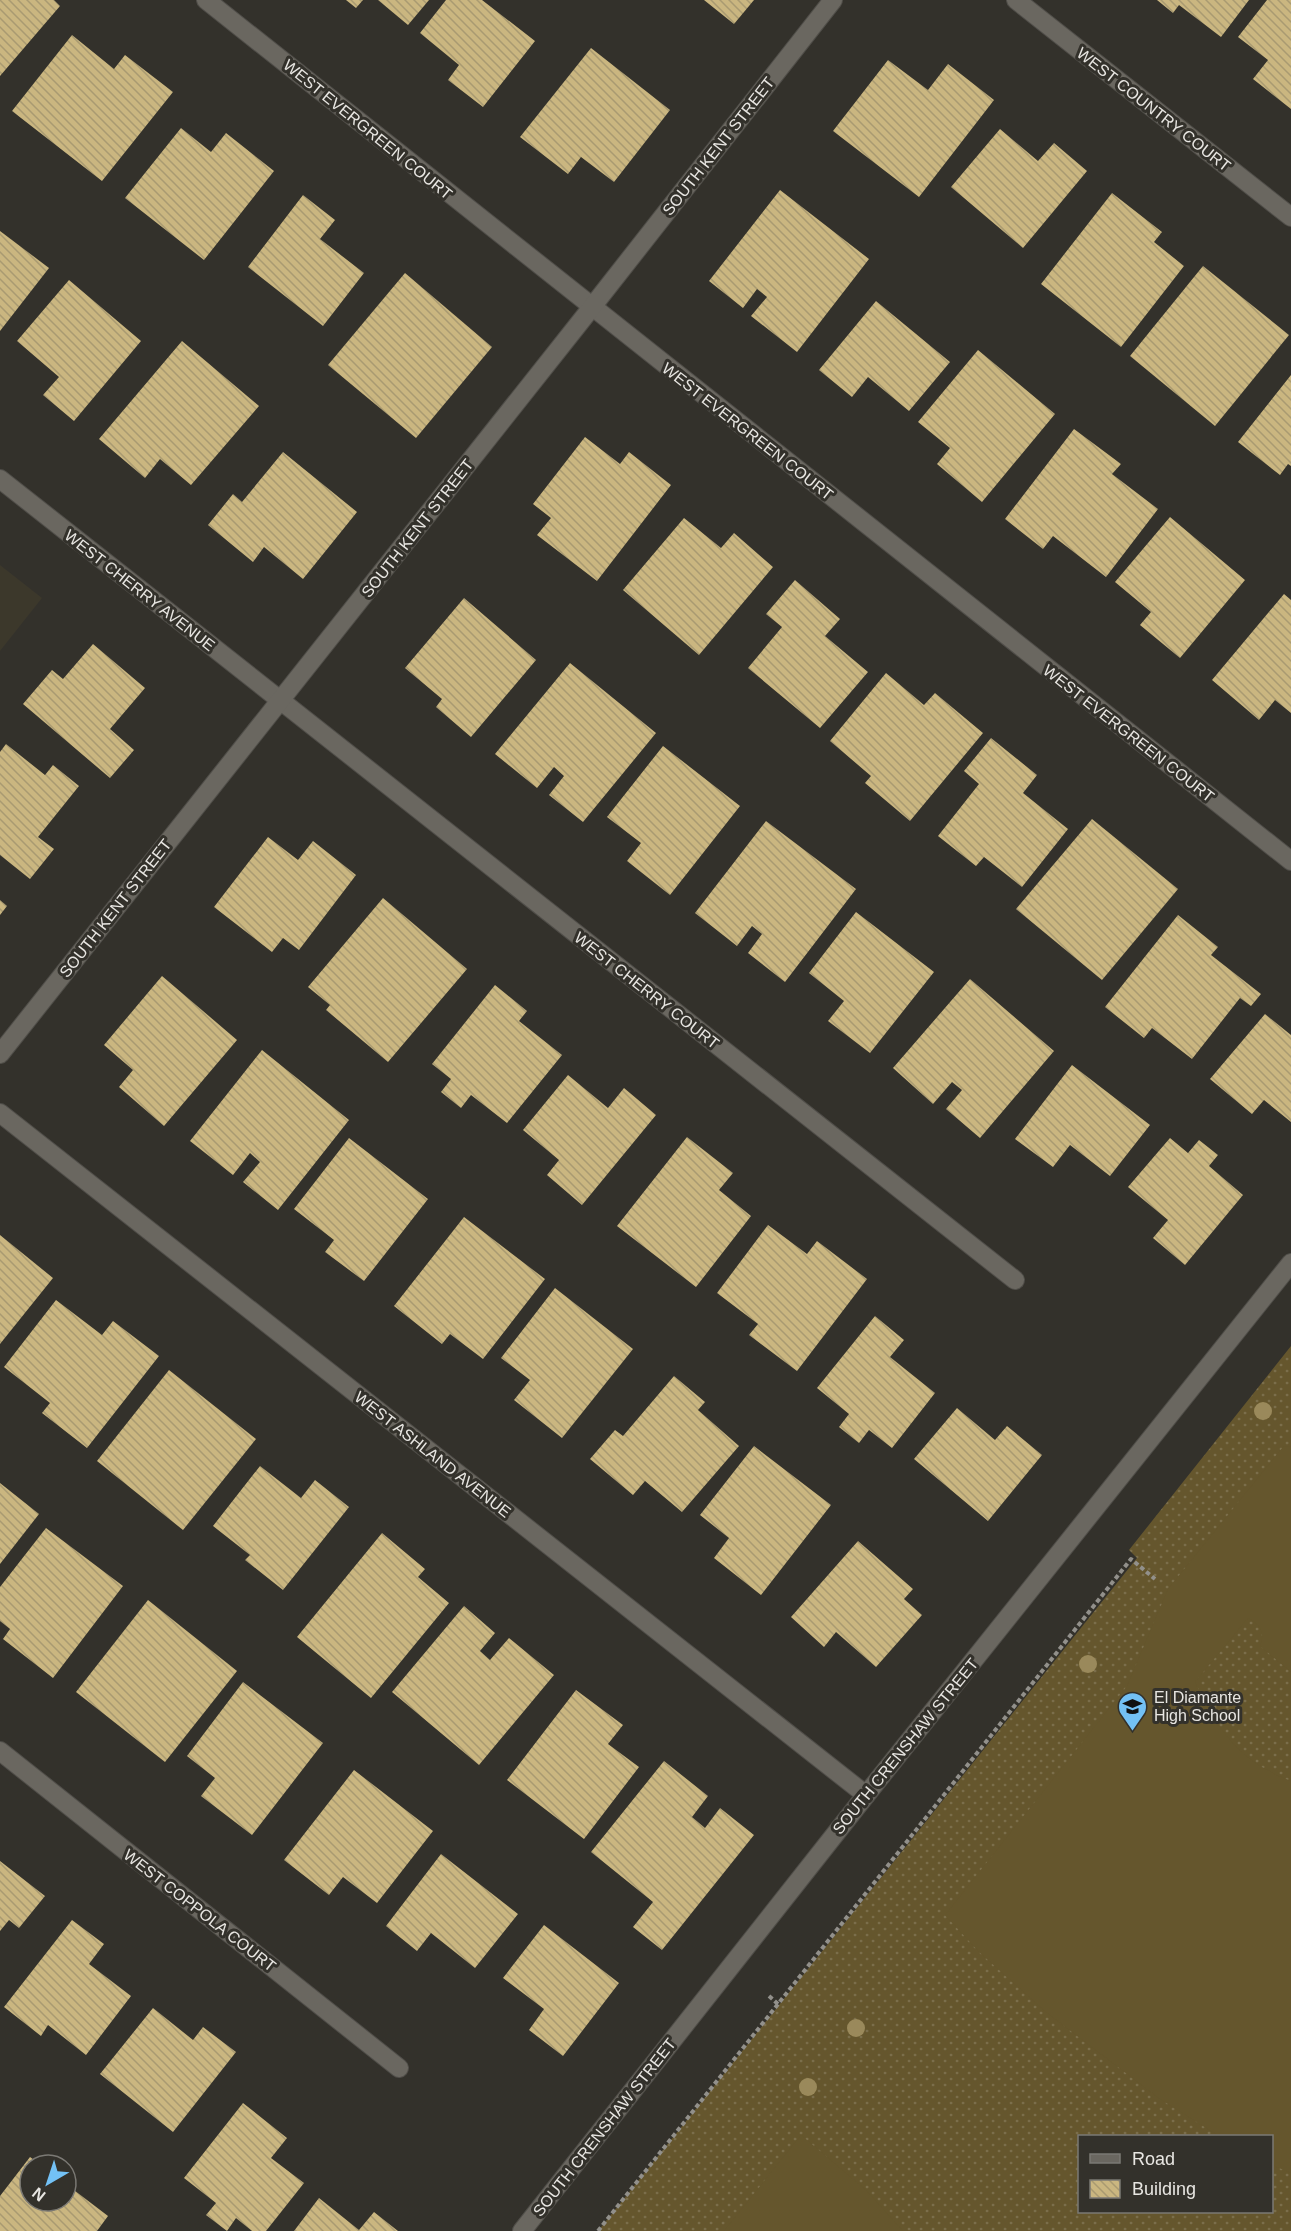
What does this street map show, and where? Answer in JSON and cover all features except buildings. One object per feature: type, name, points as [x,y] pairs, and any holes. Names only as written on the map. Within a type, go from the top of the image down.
[{"type":"street","name":"WEST EVERGREEN COURT","points":[[206,0],[1291,861]]},
{"type":"street","name":"SOUTH KENT STREET","points":[[0,1054],[833,0]]},
{"type":"street","name":"WEST COUNTRY COURT","points":[[1016,0],[1291,218]]},
{"type":"street","name":"WEST CHERRY AVENUE","points":[[0,479],[280,700]]},
{"type":"street","name":"WEST CHERRY COURT","points":[[280,700],[1015,1280]]},
{"type":"street","name":"WEST ASHLAND AVENUE","points":[[0,1113],[866,1795]]},
{"type":"street","name":"SOUTH CRENSHAW STREET","points":[[522,2231],[866,1795],[1291,1263]]},
{"type":"street","name":"WEST COPPOLA COURT","points":[[0,1751],[399,2068]]},
{"type":"path","points":[[598,2231],[1131,1559],[1155,1579]]},
{"type":"path","points":[[769,1996],[778,2004]]},
{"type":"shaded area","points":[[0,565],[42,598],[0,651]]},
{"type":"shaded area","name":"El Diamante High School","points":[[1291,1346],[1291,2231],[598,2231],[1137,1558],[1129,1550]]},
{"type":"shaded area","points":[[1291,1446],[1291,1672],[1260,1646],[1261,1629],[1248,1618],[1195,1682],[1212,1715],[1232,1742],[1257,1764],[1291,1781],[1291,2173],[1273,2165],[1273,2135],[1217,2135],[1160,2099],[1047,2013],[979,1952],[945,1915],[1127,1686],[1168,1589],[1283,1447]]},
{"type":"shaded area","points":[[801,2135],[866,2190],[903,2231],[724,2231]]},
{"type":"place","name":"El Diamante High School","points":[[1133,1732]]}]
